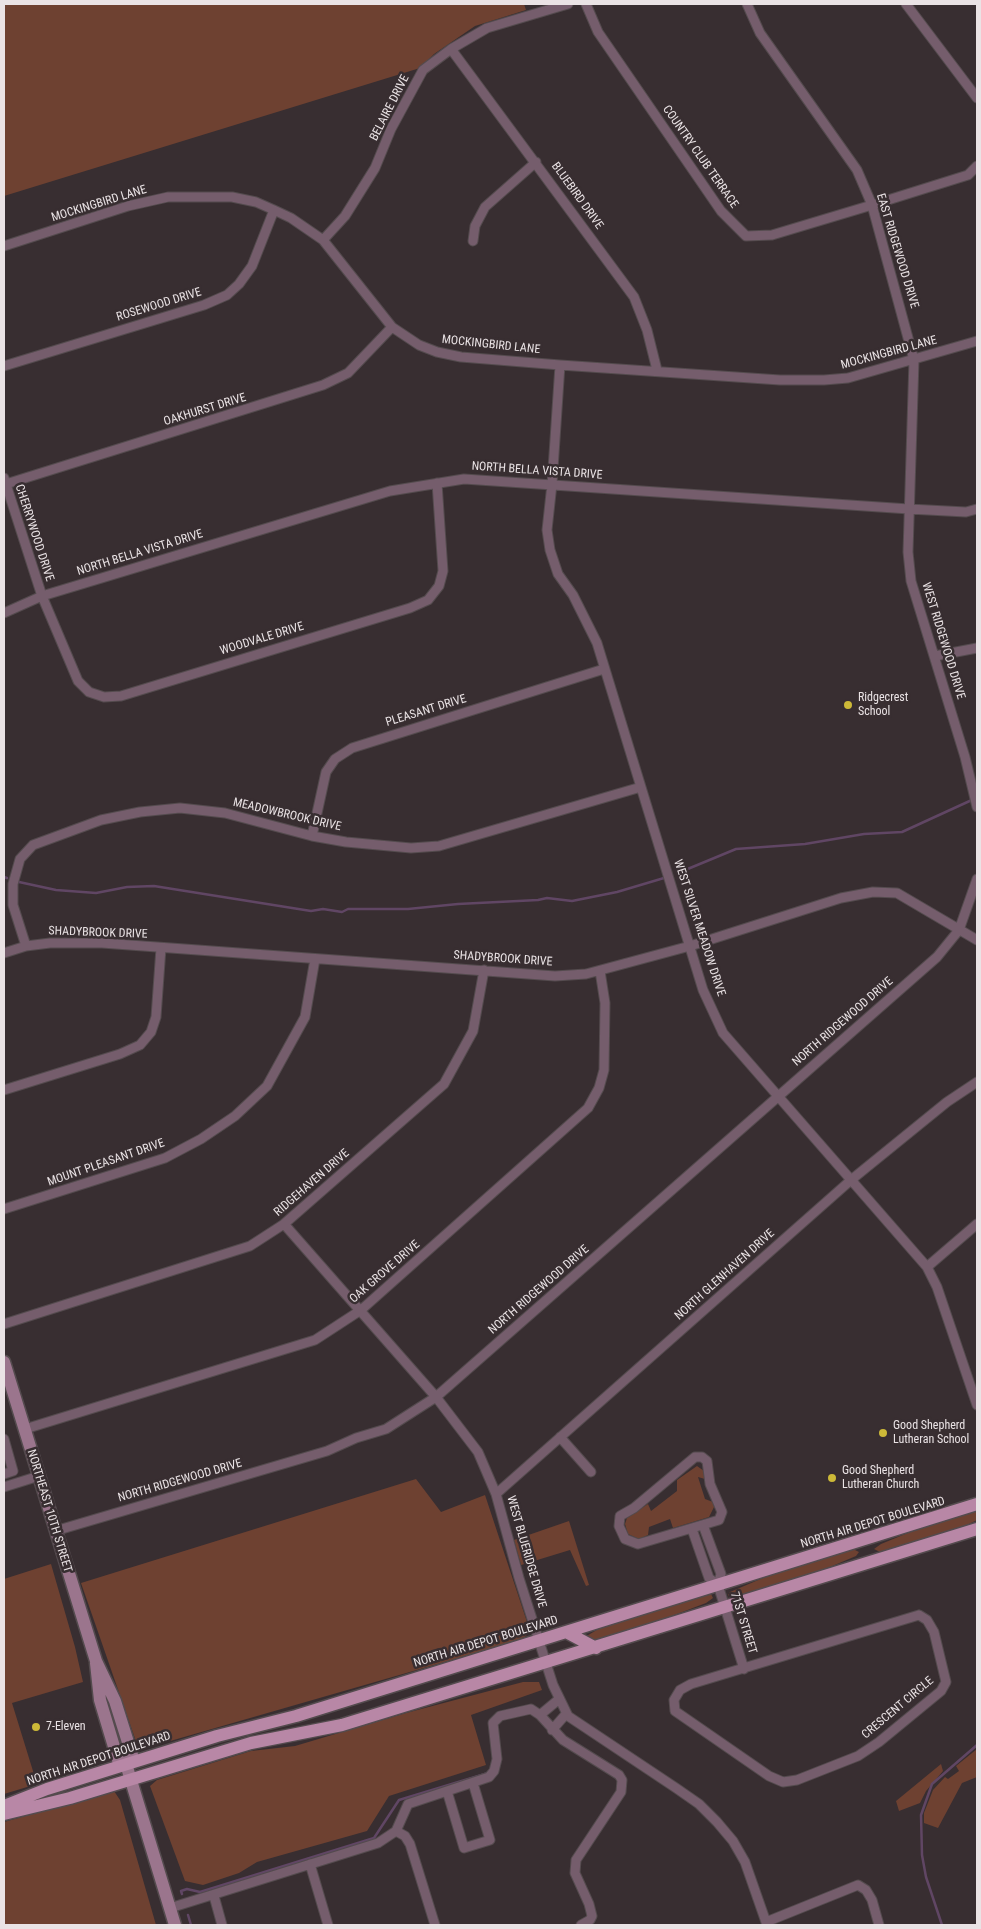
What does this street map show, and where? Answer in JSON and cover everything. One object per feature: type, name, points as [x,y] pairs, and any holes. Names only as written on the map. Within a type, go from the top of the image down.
[{"type":"main road","name":"NORTHEAST 10TH STREET","points":[[4,1362],[96,1661],[115,1701],[132,1755],[126,1764],[175,1925]]},
{"type":"main road","name":"NORTH AIR DEPOT BOULEVARD","points":[[4,1806],[47,1789],[126,1764],[217,1736],[336,1704],[977,1504]]},
{"type":"main road","points":[[4,1814],[42,1806],[251,1743],[342,1725],[977,1529]]},
{"type":"main road","points":[[863,1540],[870,1562]]},
{"type":"main road","points":[[566,1632],[596,1648]]},
{"type":"main road","points":[[336,1704],[342,1725]]},
{"type":"street","name":"BELAIRE DRIVE","points":[[323,240],[345,216],[375,168],[391,129],[423,70],[451,49],[487,28],[568,4]]},
{"type":"street","name":"COUNTRY CLUB TERRACE","points":[[586,4],[598,32],[704,187],[721,211],[746,236],[772,235],[872,205]]},
{"type":"street","name":"EAST RIDGEWOOD DRIVE","points":[[746,4],[760,32],[857,170],[872,205],[914,360],[909,510]]},
{"type":"street","points":[[906,4],[977,98]]},
{"type":"street","name":"BLUEBIRD DRIVE","points":[[451,49],[634,297],[647,330],[658,370]]},
{"type":"street","points":[[473,241],[475,226],[486,207],[536,162]]},
{"type":"street","points":[[872,205],[968,175],[977,166]]},
{"type":"street","name":"MOCKINGBIRD LANE","points":[[4,246],[128,206],[168,197],[232,197],[256,202],[291,218],[323,240],[392,326],[418,345],[437,352],[461,357],[780,380],[824,380],[848,378],[977,341]]},
{"type":"street","name":"ROSEWOOD DRIVE","points":[[4,366],[204,305],[227,295],[239,284],[252,266],[274,210]]},
{"type":"street","name":"OAKHURST DRIVE","points":[[5,481],[323,385],[348,373],[392,326]]},
{"type":"street","name":"WEST SILVER MEADOW DRIVE","points":[[560,365],[547,530],[550,550],[558,574],[587,620],[597,643],[703,990],[723,1033],[927,1267],[937,1287],[977,1405]]},
{"type":"street","name":"NORTH BELLA VISTA DRIVE","points":[[4,613],[42,596],[390,491],[464,479],[909,510],[966,512],[977,509]]},
{"type":"street","name":"CHERRYWOOD DRIVE","points":[[5,481],[42,596]]},
{"type":"street","name":"WOODVALE DRIVE","points":[[42,596],[78,681],[89,692],[104,697],[121,696],[410,608],[428,600],[439,586],[443,571],[438,483]]},
{"type":"street","name":"WEST RIDGEWOOD DRIVE","points":[[909,510],[908,552],[911,581],[935,656],[977,807]]},
{"type":"street","points":[[935,656],[960,649],[977,648]]},
{"type":"street","name":"PLEASANT DRIVE","points":[[312,836],[326,772],[335,759],[352,748],[604,669]]},
{"type":"street","name":"MEADOWBROOK DRIVE","points":[[26,946],[13,905],[13,884],[20,859],[33,845],[101,820],[140,812],[180,808],[225,813],[312,836],[346,842],[411,848],[439,846],[641,787]]},
{"type":"street","points":[[959,930],[977,879]]},
{"type":"street","name":"SHADYBROOK DRIVE","points":[[4,953],[26,946],[102,943],[555,976],[600,971],[690,946],[841,898],[873,892],[896,893],[977,940]]},
{"type":"street","name":"NORTH RIDGEWOOD DRIVE","points":[[56,1531],[327,1451],[356,1438],[386,1429],[436,1397],[937,957],[959,930]]},
{"type":"street","points":[[4,1090],[120,1054],[140,1044],[151,1032],[156,1017],[161,948]]},
{"type":"street","name":"MOUNT PLEASANT DRIVE","points":[[4,1209],[165,1158],[201,1139],[235,1116],[267,1086],[305,1017],[315,959]]},
{"type":"street","name":"RIDGEHAVEN DRIVE","points":[[4,1324],[250,1246],[284,1224],[444,1084],[474,1031],[484,970]]},
{"type":"street","name":"OAK GROVE DRIVE","points":[[24,1429],[315,1340],[361,1310],[588,1108],[599,1088],[604,1070],[605,1003],[600,971]]},
{"type":"street","name":"NORTH GLENHAVEN DRIVE","points":[[496,1494],[851,1180],[948,1102],[977,1082]]},
{"type":"street","name":"WEST BLUERIDGE DRIVE","points":[[284,1224],[436,1397],[478,1452],[496,1494],[519,1578],[546,1663],[558,1700],[566,1714],[588,1731],[684,1793],[717,1822],[745,1862],[767,1923]]},
{"type":"street","points":[[927,1267],[977,1224]]},
{"type":"street","points":[[560,1438],[590,1472]]},
{"type":"street","points":[[4,1439],[13,1471],[4,1474]]},
{"type":"street","points":[[695,1457],[702,1457],[706,1461],[710,1484],[722,1512],[719,1520],[703,1525],[638,1544],[625,1539],[618,1520],[624,1512],[634,1508],[689,1461],[695,1457]]},
{"type":"street","points":[[4,1487],[39,1476]]},
{"type":"street","points":[[692,1528],[709,1578],[718,1586],[721,1574],[703,1525]]},
{"type":"street","name":"71ST STREET","points":[[718,1586],[744,1669]]},
{"type":"street","name":"CRESCENT CIRCLE","points":[[919,1615],[927,1620],[934,1632],[946,1682],[931,1700],[879,1742],[858,1756],[797,1780],[783,1782],[769,1776],[675,1711],[674,1700],[680,1690],[691,1684],[744,1669],[919,1615]]},
{"type":"street","points":[[540,1715],[558,1700]]},
{"type":"street","points":[[170,1908],[214,1896],[378,1843],[396,1830],[402,1812],[408,1804],[489,1777],[494,1772],[497,1759],[493,1723],[500,1716],[531,1709],[540,1715],[563,1740],[619,1775],[622,1780],[621,1792],[576,1860],[575,1873],[589,1904],[592,1916],[590,1920],[581,1925]]},
{"type":"street","points":[[552,1730],[566,1714]]},
{"type":"street","points":[[448,1791],[464,1848],[490,1840],[473,1783]]},
{"type":"street","points":[[396,1830],[405,1836],[410,1844],[435,1925]]},
{"type":"street","points":[[310,1864],[328,1925]]},
{"type":"street","points":[[767,1923],[858,1885],[866,1890],[872,1900],[879,1925]]},
{"type":"street","points":[[214,1896],[222,1925]]},
{"type":"shaded area","points":[[4,4],[524,4],[526,10],[475,26],[434,54],[420,68],[4,196]]},
{"type":"shaded area","points":[[697,1466],[704,1471],[705,1479],[698,1477],[705,1499],[713,1502],[714,1507],[709,1517],[673,1528],[670,1519],[649,1527],[648,1535],[639,1539],[628,1534],[625,1524],[627,1518],[648,1504],[651,1511],[677,1491],[677,1480]]},
{"type":"shaded area","points":[[416,1479],[441,1512],[485,1495],[529,1628],[526,1636],[514,1642],[139,1750],[81,1583]]},
{"type":"shaded area","points":[[977,1510],[977,1520],[957,1530],[882,1553],[874,1549],[881,1544],[915,1530]]},
{"type":"shaded area","points":[[569,1521],[589,1585],[586,1586],[570,1550],[521,1565],[514,1540]]},
{"type":"shaded area","points":[[853,1549],[859,1552],[856,1556],[811,1575],[733,1599],[728,1595],[730,1592],[777,1572]]},
{"type":"shaded area","points":[[51,1564],[83,1682],[12,1703],[37,1784],[4,1794],[4,1579]]},
{"type":"shaded area","points":[[711,1594],[713,1598],[706,1603],[664,1619],[597,1640],[585,1637],[600,1628]]},
{"type":"shaded area","points":[[523,1682],[539,1682],[542,1690],[471,1715],[486,1765],[389,1796],[367,1831],[257,1862],[239,1873],[203,1885],[185,1881],[150,1786],[157,1780],[251,1751],[295,1746],[406,1713]]},
{"type":"shaded area","points":[[977,1749],[977,1777],[962,1783],[938,1828],[924,1823],[924,1813],[933,1790],[945,1777],[948,1779],[959,1771],[956,1766]]},
{"type":"shaded area","points":[[941,1764],[943,1771],[926,1791],[920,1803],[899,1811],[896,1801]]},
{"type":"shaded area","points":[[114,1791],[120,1800],[156,1925],[4,1925],[4,1822]]},
{"type":"waterway","points":[[678,873],[736,849],[805,844],[864,834],[902,832],[974,799]]},
{"type":"waterway","points":[[19,882],[56,890],[96,893],[127,887],[154,886],[311,911],[323,909],[342,912],[348,909],[408,909],[547,898],[572,901],[617,892],[664,878]]},
{"type":"waterway","points":[[942,1925],[926,1877],[922,1855],[921,1815],[932,1784],[977,1745]]},
{"type":"waterway","points":[[182,1894],[181,1891],[187,1889],[200,1892],[374,1838],[399,1800],[488,1773]]},
{"type":"waterway","points":[[188,1915],[191,1925]]},
{"type":"place","name":"Ridgecrest School","points":[[848,705]]},
{"type":"place","name":"Good Shepherd Lutheran School","points":[[883,1433]]},
{"type":"place","name":"Good Shepherd Lutheran Church","points":[[832,1478]]},
{"type":"place","name":"7-Eleven","points":[[36,1727]]}]
